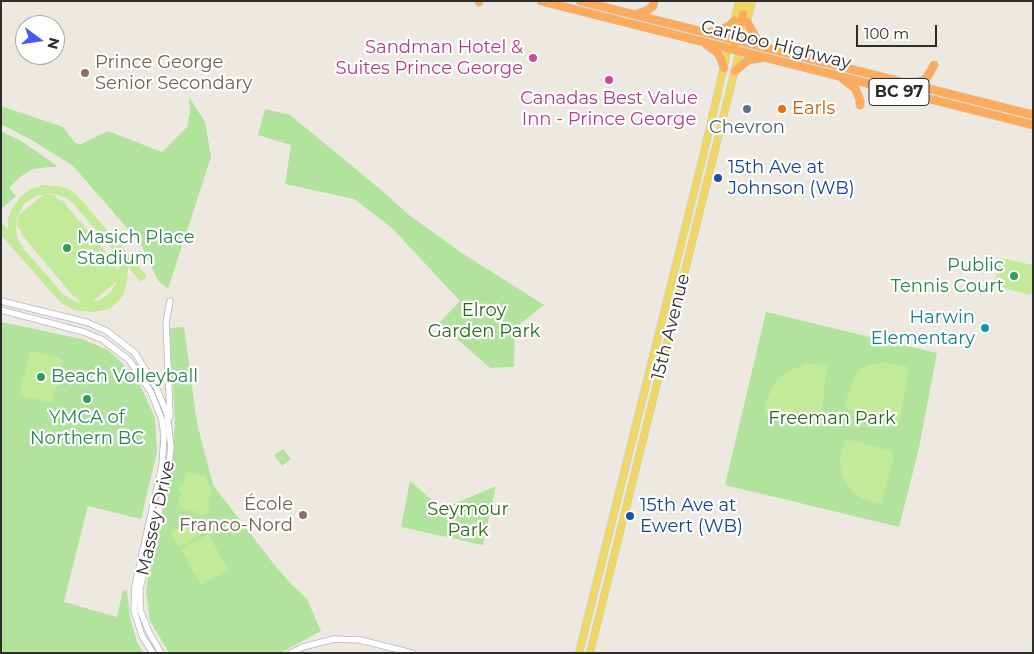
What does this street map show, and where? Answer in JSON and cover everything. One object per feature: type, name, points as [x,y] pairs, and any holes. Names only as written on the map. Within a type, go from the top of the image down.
[{"type":"highway","name":"Cariboo Highway","points":[[541,1],[1033,125]]},
{"type":"highway","name":"Cariboo Highway","points":[[580,1],[1033,115]]},
{"type":"highway","points":[[635,15],[643,13],[653,4],[658,16],[666,23]]},
{"type":"highway","points":[[740,51],[735,45],[746,18]]},
{"type":"highway","points":[[746,18],[752,31],[762,44],[774,50]]},
{"type":"highway","points":[[701,31],[713,32],[721,30],[734,21]]},
{"type":"highway","points":[[699,41],[717,52],[724,68]]},
{"type":"highway","points":[[735,72],[748,60],[765,57]]},
{"type":"highway","points":[[900,82],[918,82],[926,79],[934,65]]},
{"type":"highway","points":[[840,76],[855,88],[860,105]]},
{"type":"main road","name":"15th Avenue","points":[[579,653],[705,149],[728,48],[736,40],[734,21],[739,1]]},
{"type":"main road","points":[[744,1],[746,18]]},
{"type":"main road","points":[[746,18],[752,1]]},
{"type":"main road","name":"15th Avenue","points":[[590,653],[740,51]]},
{"type":"street","name":"Massey Drive","points":[[1,301],[86,322],[107,331],[134,353],[156,386],[167,414],[171,447],[168,474],[135,586],[134,610],[142,636],[153,653]]},
{"type":"street","points":[[170,301],[166,322],[171,447]]},
{"type":"street","name":"Massey Drive","points":[[1,310],[84,332],[103,340],[129,360],[151,392],[162,420],[164,436],[162,465],[140,588],[140,610],[149,632],[161,653]]},
{"type":"street","points":[[291,653],[303,647],[334,640],[360,640],[412,653]]},
{"type":"green space","points":[[189,97],[205,122],[211,157],[168,289],[158,281],[141,244],[73,166],[35,142],[1,124],[1,106],[63,127],[75,143],[81,144],[108,131],[162,152],[187,127],[190,112]]},
{"type":"green space","name":"Elroy Garden Park","points":[[265,109],[290,115],[409,215],[462,253],[544,305],[515,328],[514,367],[490,368],[439,323],[460,301],[392,228],[354,199],[285,184],[291,145],[258,135]]},
{"type":"green space","points":[[1,131],[23,142],[57,166],[33,169],[20,177],[9,188],[16,196],[1,209]]},
{"type":"green space","points":[[44,185],[66,188],[76,194],[147,276],[141,282],[128,267],[124,293],[118,302],[109,309],[93,312],[79,311],[61,303],[1,235],[1,222],[8,229],[8,218],[19,198],[31,189]],"holes":[[[50,193],[64,197],[72,202],[113,250],[118,261],[119,270],[61,199],[59,201],[54,195],[45,194]],[[44,194],[18,216],[17,226],[22,232],[21,234],[81,303],[64,295],[23,248],[17,238],[16,225],[17,217],[24,204],[36,196]],[[117,281],[106,296],[92,302]]]},
{"type":"green space","name":"Public Tennis Court","points":[[1000,258],[1033,265],[1033,288],[1031,295],[994,286]]},
{"type":"green space","name":"Freeman Park","points":[[766,312],[937,353],[919,448],[899,527],[725,485]]},
{"type":"green space","points":[[1,322],[82,339],[108,350],[136,376],[155,418],[157,452],[141,519],[88,506],[64,602],[117,617],[123,590],[127,591],[130,618],[137,642],[143,653],[1,653]]},
{"type":"green space","points":[[184,327],[197,423],[213,485],[273,563],[307,599],[321,631],[280,653],[169,653],[150,621],[146,593],[149,568],[168,490],[175,420],[170,328]]},
{"type":"green space","name":"Beach Volleyball","points":[[30,351],[63,359],[52,403],[19,395]]},
{"type":"green space","points":[[884,363],[909,367],[900,418],[895,422],[844,408],[854,378],[861,369],[871,364]]},
{"type":"green space","points":[[806,364],[827,365],[821,418],[816,422],[765,414],[766,402],[778,380],[791,370]]},
{"type":"green space","points":[[845,439],[892,451],[894,457],[881,504],[868,501],[856,495],[848,486],[842,475],[840,465]]},
{"type":"green space","points":[[283,449],[291,459],[282,466],[274,455]]},
{"type":"green space","points":[[186,472],[205,476],[212,490],[208,503],[209,512],[204,515],[199,515],[196,511],[181,509],[178,506],[181,493],[178,491],[179,487],[183,487]]},
{"type":"green space","name":"Seymour Park","points":[[410,481],[442,509],[496,486],[483,545],[401,527]]},
{"type":"green space","points":[[194,519],[203,533],[179,547],[170,533]]},
{"type":"green space","points":[[208,534],[228,569],[201,585],[181,550]]},
{"type":"place","name":"Sandman Hotel & Suites Prince George","points":[[533,58]]},
{"type":"place","name":"Prince George Senior Secondary","points":[[85,73]]},
{"type":"place","name":"Canadas Best Value Inn - Prince George","points":[[609,80]]},
{"type":"place","name":"Chevron","points":[[747,109]]},
{"type":"place","name":"Earls","points":[[782,109]]},
{"type":"place","name":"15th Ave at Johnson (WB)","points":[[718,178]]},
{"type":"place","name":"Masich Place Stadium","points":[[67,248]]},
{"type":"place","name":"Public Tennis Court","points":[[1014,276]]},
{"type":"place","name":"Harwin Elementary","points":[[985,328]]},
{"type":"place","name":"Beach Volleyball","points":[[41,377]]},
{"type":"place","name":"YMCA of Northern BC","points":[[87,399]]},
{"type":"place","name":"École Franco-Nord","points":[[303,515]]},
{"type":"place","name":"15th Ave at Ewert (WB)","points":[[630,516]]}]
